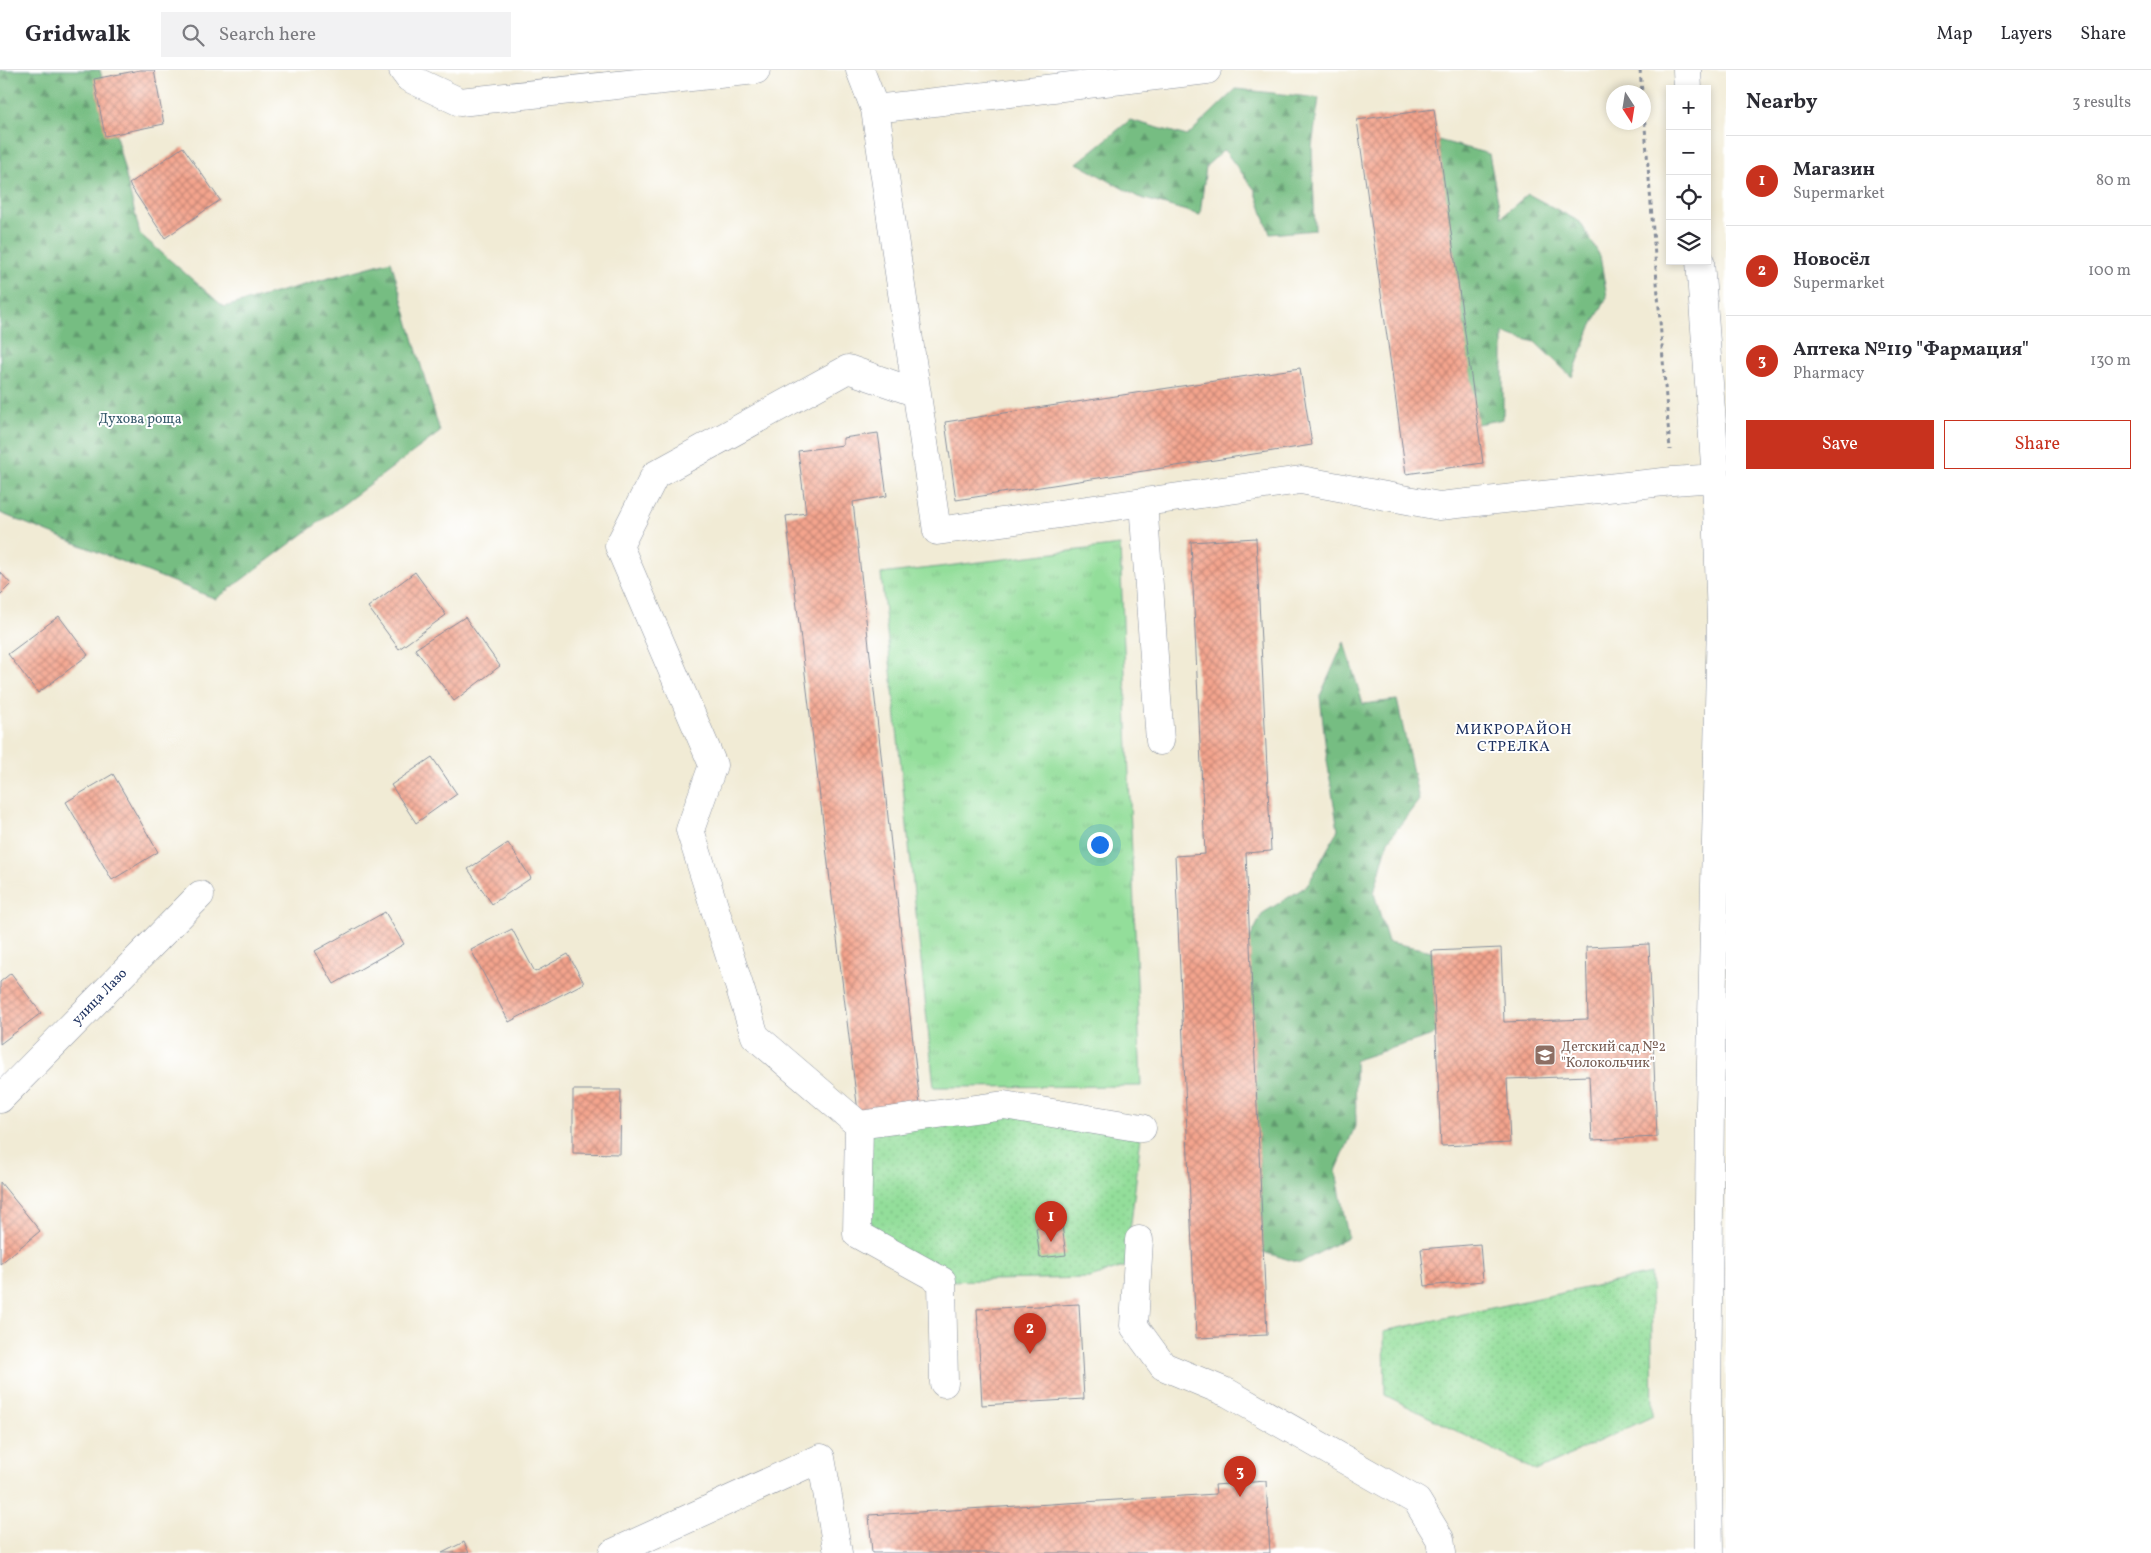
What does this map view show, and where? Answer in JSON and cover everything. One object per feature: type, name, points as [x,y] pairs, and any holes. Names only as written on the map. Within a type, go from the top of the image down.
[{"type":"street","points":[[403,70],[409,78],[460,102],[756,70]]},
{"type":"street","points":[[860,70],[875,108],[937,531],[1301,480],[1439,506],[1716,478]]},
{"type":"street","points":[[875,108],[1207,70]]},
{"type":"street","points":[[1687,70],[1688,85]]},
{"type":"street","points":[[1700,265],[1716,478],[1721,620],[1714,1538]]},
{"type":"street","points":[[917,394],[848,369],[655,476],[618,546],[713,765],[690,830],[755,1036],[859,1125],[1004,1106],[1142,1128]]},
{"type":"street","points":[[1143,502],[1160,741]]},
{"type":"street","name":"улица Лазо","points":[[0,1100],[200,895]]},
{"type":"street","points":[[859,1125],[858,1234],[942,1281],[944,1383]]},
{"type":"street","points":[[1140,1240],[1134,1326],[1162,1366],[1228,1393],[1417,1502],[1440,1539],[1442,1553]]},
{"type":"street","points":[[613,1553],[821,1458],[838,1553]]},
{"type":"path","points":[[1640,70],[1641,85]]},
{"type":"path","points":[[1645,130],[1673,481]]},
{"type":"green space","name":"Духова роща","points":[[0,70],[100,70],[140,234],[224,307],[391,261],[440,432],[216,599],[0,513]]},
{"type":"green space","points":[[1236,89],[1319,98],[1312,147],[1315,230],[1270,234],[1255,190],[1224,150],[1206,166],[1200,215],[1138,197],[1077,163],[1130,120],[1187,136]]},
{"type":"green space","points":[[1438,140],[1489,154],[1501,217],[1528,194],[1580,222],[1600,256],[1607,297],[1590,329],[1572,377],[1535,342],[1503,333],[1503,419],[1477,424]]},
{"type":"green space","points":[[1120,545],[1141,1086],[934,1087],[881,574]]},
{"type":"green space","points":[[1344,642],[1363,704],[1397,700],[1419,800],[1388,841],[1374,893],[1388,942],[1432,951],[1436,1034],[1355,1060],[1356,1124],[1336,1171],[1348,1237],[1300,1263],[1263,1252],[1249,940],[1263,913],[1307,886],[1338,830],[1327,760],[1320,696]]},
{"type":"green space","points":[[1004,1105],[1142,1128],[1126,1266],[1090,1278],[942,1281],[857,1234],[859,1125]]},
{"type":"green space","points":[[1651,1274],[1653,1416],[1536,1471],[1385,1395],[1384,1331]]},
{"type":"building","points":[[140,70],[154,70],[164,124],[105,136],[94,79]]},
{"type":"building","points":[[1434,109],[1483,463],[1406,474],[1357,120]]},
{"type":"building","points":[[183,147],[220,200],[165,238],[129,184]]},
{"type":"building","points":[[1300,368],[1312,445],[956,500],[945,422]]},
{"type":"building","points":[[878,433],[887,496],[853,502],[920,1105],[858,1112],[786,516],[806,513],[798,451],[843,445],[843,438]]},
{"type":"building","points":[[1256,538],[1271,851],[1246,853],[1267,1335],[1196,1338],[1175,856],[1205,854],[1191,542]]},
{"type":"building","points":[[0,572],[11,584],[0,595]]},
{"type":"building","points":[[415,572],[446,615],[399,649],[368,607]]},
{"type":"building","points":[[59,616],[88,655],[38,693],[8,654]]},
{"type":"building","points":[[465,617],[500,666],[454,701],[415,649]]},
{"type":"building","points":[[432,757],[457,794],[416,823],[391,785]]},
{"type":"building","points":[[113,774],[158,852],[112,880],[66,802]]},
{"type":"building","points":[[508,843],[531,878],[492,904],[468,869]]},
{"type":"building","points":[[385,912],[404,944],[334,984],[315,951]]},
{"type":"building","points":[[512,929],[535,972],[568,954],[584,983],[509,1022],[471,950]]},
{"type":"building","name":"Детский сад №2 \"Колокольчик\"","points":[[1649,944],[1657,1137],[1592,1140],[1589,1076],[1507,1079],[1510,1143],[1441,1146],[1432,951],[1501,948],[1504,1022],[1588,1019],[1586,947]]},
{"type":"building","points":[[11,973],[41,1013],[0,1044],[0,982]]},
{"type":"building","points":[[573,1090],[621,1090],[620,1154],[573,1153]]},
{"type":"building","points":[[0,1182],[40,1231],[0,1264]]},
{"type":"building","points":[[1062,1225],[1066,1255],[1040,1258],[1036,1228]]},
{"type":"building","points":[[1480,1244],[1483,1281],[1425,1286],[1421,1249]]},
{"type":"building","points":[[1079,1304],[1084,1399],[982,1405],[977,1309]]},
{"type":"building","points":[[1266,1481],[1270,1553],[872,1553],[869,1515],[1216,1494],[1215,1485]]},
{"type":"building","points":[[464,1542],[469,1553],[442,1553]]},
{"type":"place","name":"Детский сад №2 \"Колокольчик\"","points":[[1545,1055]]},
{"type":"place","name":"Магазин","points":[[1051,1242]]},
{"type":"place","name":"Новосёл","points":[[1030,1354]]},
{"type":"place","name":"Аптека №119 \"Фармация\"","points":[[1240,1497]]},
{"type":"district","name":"МИКРОРАЙОН СТРЕЛКА","points":[[1514,738]]}]
